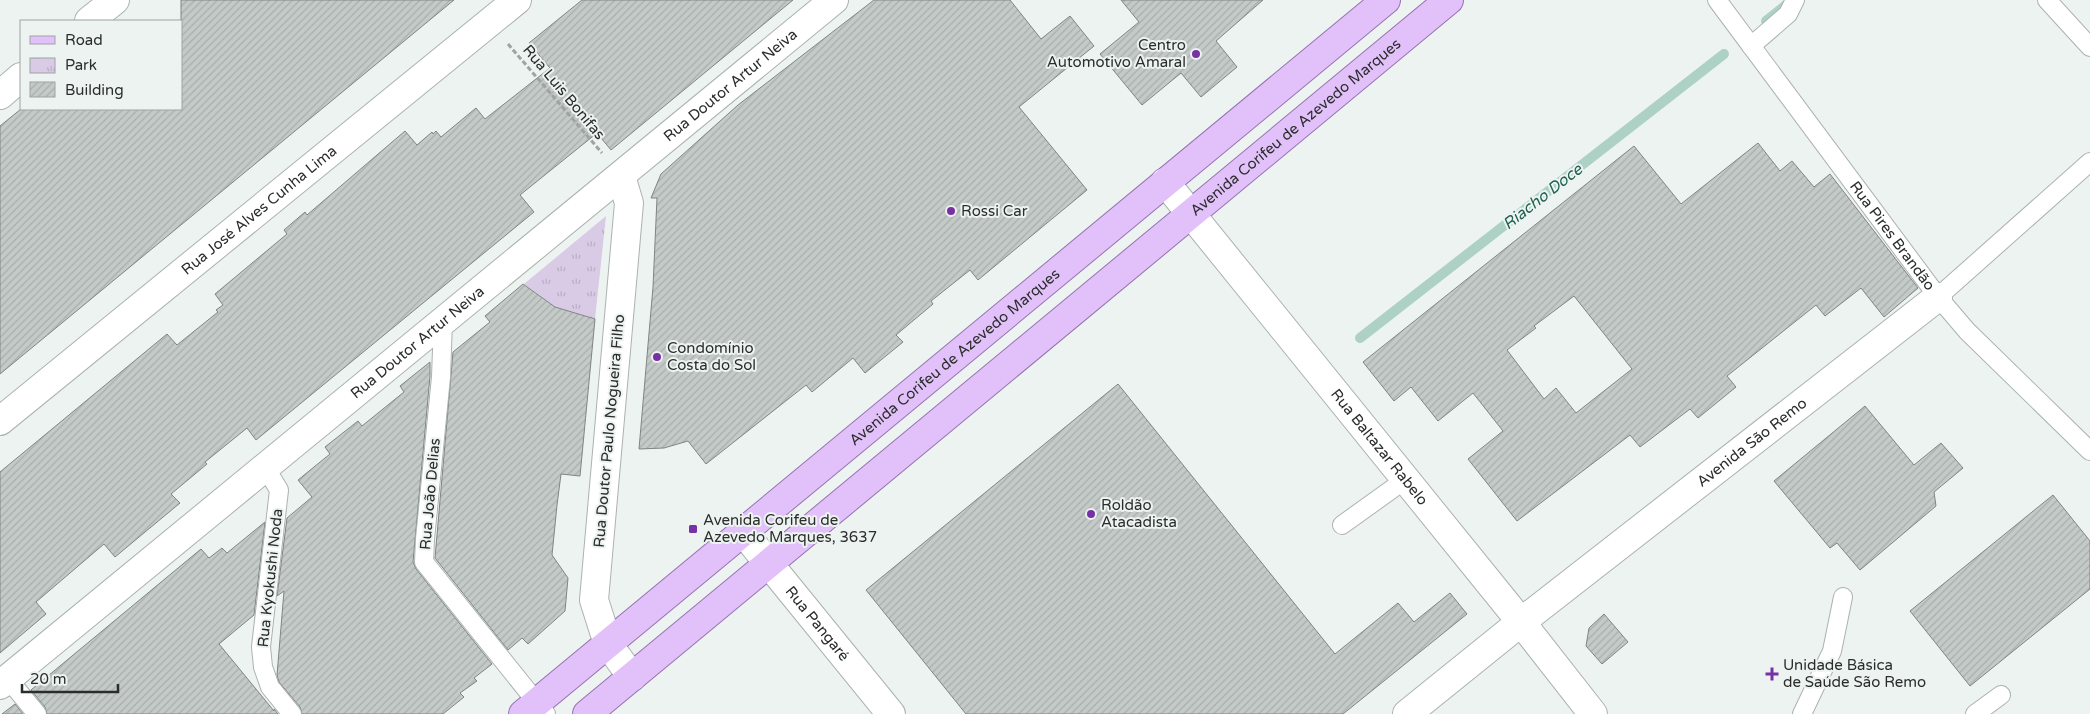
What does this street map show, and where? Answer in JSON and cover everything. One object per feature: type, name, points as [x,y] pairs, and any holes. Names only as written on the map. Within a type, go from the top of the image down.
[{"type":"main road","name":"Avenida Corifeu de Azevedo Marques","points":[[536,710],[608,644],[1386,0]]},
{"type":"main road","name":"Avenida Corifeu de Azevedo Marques","points":[[587,714],[1449,0]]},
{"type":"street","points":[[90,20],[115,0]]},
{"type":"street","name":"Rua José Alves Cunha Lima","points":[[0,421],[517,0]]},
{"type":"street","name":"Rua Doutor Artur Neiva","points":[[4,682],[834,0]]},
{"type":"street","points":[[0,95],[20,78]]},
{"type":"street","name":"Rua Doutor Paulo Nogueira Filho","points":[[621,176],[629,203],[594,600],[608,644],[632,676]]},
{"type":"street","name":"Rua Baltazar Rabelo","points":[[1165,182],[1406,478],[1593,714]]},
{"type":"street","name":"Avenida São Remo","points":[[1407,714],[1521,622],[1938,297]]},
{"type":"street","name":"Rua Pangaré","points":[[743,532],[891,714]]},
{"type":"lane","name":"Rua Pires Brandão","points":[[1717,0],[1938,297],[1967,332],[2090,450]]},
{"type":"lane","points":[[1751,46],[1788,14],[1795,0]]},
{"type":"lane","points":[[2047,0],[2090,47]]},
{"type":"lane","name":"Avenida São Remo","points":[[1938,297],[2087,171]]},
{"type":"lane","name":"Rua João Delias","points":[[443,321],[441,376],[424,562],[536,710]]},
{"type":"lane","name":"Rua Kyokushi Noda","points":[[265,467],[279,490],[261,647],[263,667],[270,687],[292,714]]},
{"type":"lane","points":[[1342,525],[1406,478]]},
{"type":"lane","points":[[1802,714],[1832,651],[1843,597]]},
{"type":"lane","points":[[4,682],[37,714]]},
{"type":"lane","points":[[1974,714],[2001,695]]},
{"type":"path","name":"Rua Luis Bonifas","points":[[490,22],[621,176]]},
{"type":"green space","points":[[606,216],[595,319],[555,307],[524,284]]},
{"type":"building","points":[[181,0],[454,0],[0,374],[0,126],[20,110],[182,110]]},
{"type":"building","points":[[582,0],[793,0],[611,150],[597,133],[520,195],[534,212],[256,440],[247,428],[205,462],[207,464],[171,494],[180,503],[115,557],[104,544],[36,602],[46,614],[0,653],[0,472],[167,334],[177,345],[218,312],[216,310],[223,305],[215,294],[287,234],[284,230],[305,212],[307,215],[405,131],[417,145],[432,132],[433,134],[436,131],[441,137],[476,108],[485,119],[550,68],[529,43]]},
{"type":"building","points":[[874,0],[1010,0],[1041,39],[1070,16],[1094,46],[1019,107],[1087,190],[978,280],[970,270],[931,301],[933,304],[896,335],[903,342],[865,373],[853,358],[812,392],[806,385],[706,464],[688,441],[664,448],[639,449],[653,287],[657,198],[651,198],[661,174],[738,105]]},
{"type":"building","points":[[1121,0],[1263,0],[1216,41],[1237,67],[1201,97],[1181,73],[1142,105],[1100,54],[1139,22]]},
{"type":"building","points":[[1758,143],[1780,171],[1792,161],[1814,187],[1830,174],[1918,288],[1884,317],[1861,288],[1825,316],[1816,305],[1727,376],[1736,387],[1698,418],[1690,409],[1640,447],[1630,435],[1517,521],[1468,459],[1503,431],[1473,393],[1438,421],[1411,387],[1394,401],[1363,362],[1634,146],[1681,204]],"holes":[[[1574,296],[1632,369],[1576,413],[1556,388],[1544,399],[1507,350],[1536,328],[1534,326]]]},
{"type":"building","points":[[523,284],[555,307],[595,319],[580,476],[561,474],[557,505],[552,555],[568,578],[565,611],[528,644],[522,638],[508,650],[435,558],[453,352],[490,322],[485,316]]},
{"type":"building","points":[[430,362],[413,562],[416,569],[492,664],[474,678],[477,681],[460,693],[464,697],[443,714],[302,714],[300,707],[279,682],[277,675],[284,591],[277,596],[287,518],[312,497],[298,480],[330,454],[325,447],[358,421],[362,426],[404,392],[400,386]]},
{"type":"building","name":"Roldão Atacadista","points":[[1118,384],[1335,654],[1398,603],[1414,622],[1450,593],[1467,614],[1343,714],[966,714],[866,590]]},
{"type":"building","points":[[1865,406],[1914,465],[1941,443],[1963,468],[1934,492],[1936,506],[1860,570],[1837,543],[1830,548],[1774,481]]},
{"type":"building","points":[[2053,495],[2090,541],[2090,589],[1970,686],[1910,611]]},
{"type":"building","points":[[265,522],[254,615],[219,644],[278,714],[47,714],[45,707],[31,690],[201,549],[209,558],[222,548],[227,553]]},
{"type":"building","points":[[1604,614],[1628,642],[1602,664],[1586,646],[1589,628]]},
{"type":"building","points":[[15,704],[23,714],[2,714]]},
{"type":"waterway","name":"Riacho Doce","points":[[1766,21],[1786,5]]},
{"type":"waterway","name":"Riacho Doce","points":[[1360,338],[1724,54]]},
{"type":"place","name":"Centro Automotivo Amaral","points":[[1196,54]]},
{"type":"place","name":"Rossi Car","points":[[951,211]]},
{"type":"place","name":"Condomínio Costa do Sol","points":[[657,357]]},
{"type":"place","name":"Roldão Atacadista","points":[[1091,514]]},
{"type":"place","name":"Avenida Corifeu de Azevedo Marques, 3637","points":[[693,529]]},
{"type":"place","name":"Unidade Básica de Saúde São Remo","points":[[1772,674]]}]
